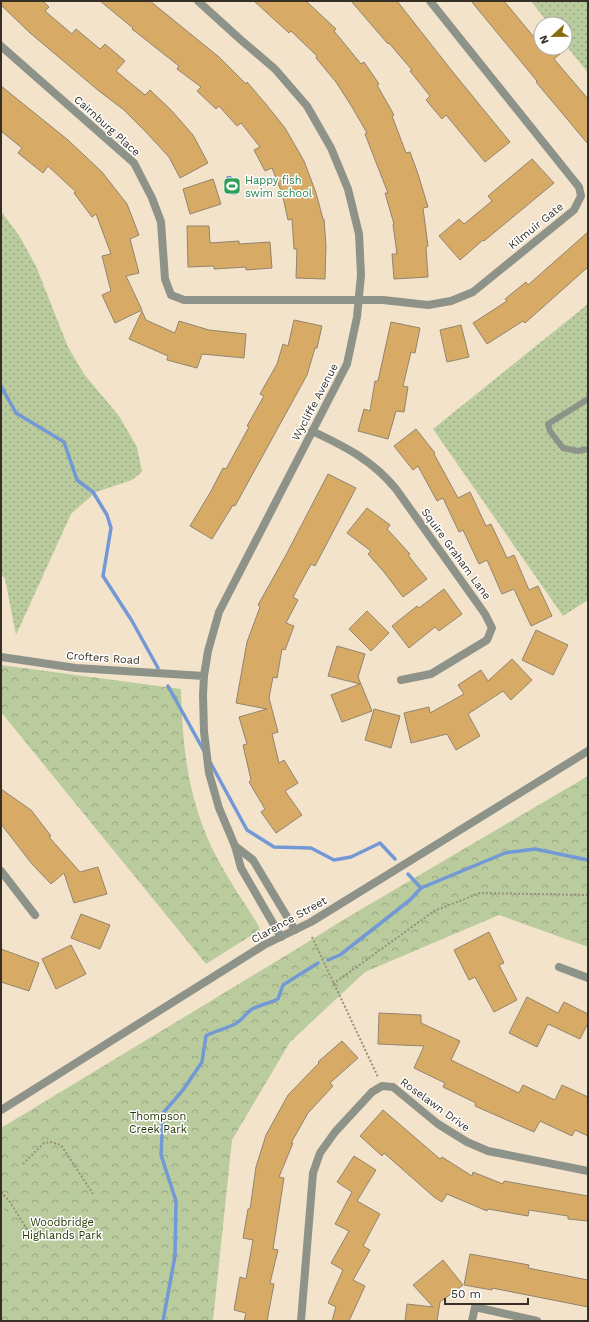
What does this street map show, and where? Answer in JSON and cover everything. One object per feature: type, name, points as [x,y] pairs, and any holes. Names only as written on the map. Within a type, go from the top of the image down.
[{"type":"street","name":"Wycliffe Avenue","points":[[198,1],[240,40],[275,69],[307,106],[331,148],[348,189],[359,234],[361,275],[357,317],[347,364],[219,612],[208,651],[204,676],[204,732],[209,773],[219,808],[235,846],[241,868],[281,937]]},
{"type":"street","name":"Kilmuir Gate","points":[[358,300],[383,300],[428,305],[451,301],[473,292],[574,210],[581,196],[579,187],[430,1]]},
{"type":"street","name":"Cairnburg Place","points":[[1,46],[134,163],[152,198],[161,222],[165,279],[171,295],[184,300],[358,300]]},
{"type":"street","name":"Squire Graham Lane","points":[[312,431],[332,440],[368,461],[385,476],[485,614],[492,628],[486,640],[431,674],[401,680]]},
{"type":"street","name":"Crofters Road","points":[[1,657],[76,668],[204,676]]},
{"type":"street","name":"Clarence Street","points":[[1,1110],[264,945],[311,922],[588,751]]},
{"type":"street","name":"Wycliffe Avenue","points":[[235,846],[253,860],[295,930]]},
{"type":"street","points":[[1,871],[35,915]]},
{"type":"street","points":[[559,967],[588,978]]},
{"type":"street","name":"Roselawn Drive","points":[[301,1321],[313,1173],[320,1153],[335,1132],[372,1092],[382,1086],[393,1087],[438,1124],[467,1142],[488,1151],[588,1171]]},
{"type":"street","points":[[472,1321],[475,1307],[537,1321]]},
{"type":"lane","points":[[588,399],[548,424],[550,431],[562,448],[578,451],[588,449]]},
{"type":"path","points":[[334,984],[434,912],[480,893],[588,895]]},
{"type":"path","points":[[312,937],[382,1086]]},
{"type":"path","points":[[23,1164],[44,1143],[51,1142],[61,1145],[93,1194]]},
{"type":"path","points":[[1,1192],[10,1202],[30,1234]]},
{"type":"green space","points":[[531,1],[588,1],[588,73],[573,54],[573,16],[543,16]]},
{"type":"green space","points":[[1,211],[20,237],[36,266],[68,347],[84,374],[119,416],[137,447],[142,472],[132,480],[96,492],[71,514],[16,635],[5,579],[1,574]]},
{"type":"green space","points":[[588,304],[588,600],[563,616],[433,429]]},
{"type":"green space","points":[[1,665],[181,689],[183,733],[189,777],[200,819],[218,860],[260,930],[206,964],[1,712]]},
{"type":"green space","name":"Thompson Creek Park","points":[[588,776],[588,947],[499,915],[365,972],[290,1042],[232,1140],[213,1321],[1,1321],[1,1128],[338,923]]},
{"type":"green space","points":[[2,1206],[23,1240],[7,1249],[1,1239]]},
{"type":"water","name":"Happy fish swim school","points":[[227,176],[231,176],[236,182],[239,191],[236,195],[231,195],[229,190],[226,188],[227,184],[225,180]]},
{"type":"building","points":[[1,1],[43,1],[49,7],[45,11],[72,34],[76,29],[100,49],[105,44],[125,61],[116,71],[145,95],[150,90],[171,110],[193,135],[208,163],[180,178],[169,157],[124,110],[29,32],[1,5]]},
{"type":"building","points":[[100,1],[150,1],[219,57],[246,84],[247,82],[265,103],[285,128],[304,161],[316,193],[324,219],[326,246],[325,279],[296,278],[297,249],[294,249],[292,219],[288,220],[282,193],[272,168],[265,171],[254,150],[260,147],[241,123],[237,126],[219,106],[216,109],[197,91],[201,87],[177,69],[179,66],[132,29],[133,28]]},
{"type":"building","points":[[254,1],[306,1],[336,29],[334,31],[361,64],[364,62],[379,84],[377,85],[394,115],[392,116],[406,153],[410,152],[428,207],[423,208],[428,246],[426,247],[428,277],[394,279],[392,254],[397,254],[394,224],[385,193],[388,193],[365,134],[367,133],[336,82],[316,58],[317,56],[291,31],[289,33]]},
{"type":"building","points":[[351,1],[397,1],[510,142],[485,162],[446,115],[442,119],[426,100],[430,96],[410,71],[412,70]]},
{"type":"building","points":[[471,1],[504,1],[533,36],[533,56],[558,56],[554,59],[588,99],[588,144],[536,82],[537,81]]},
{"type":"building","points":[[1,86],[68,140],[102,172],[127,204],[139,235],[130,239],[139,273],[126,276],[142,310],[115,323],[102,295],[111,291],[102,256],[111,254],[96,214],[92,217],[74,193],[76,192],[48,166],[43,173],[18,153],[22,148],[1,131]]},
{"type":"building","points":[[532,159],[554,183],[460,260],[439,236],[459,219],[464,224],[492,201],[488,196]]},
{"type":"building","points":[[213,179],[221,204],[190,214],[183,189]]},
{"type":"building","points":[[187,226],[209,226],[210,243],[239,241],[239,244],[270,242],[272,268],[246,270],[246,267],[214,269],[214,266],[188,267]]},
{"type":"building","points":[[588,232],[588,267],[525,323],[523,321],[487,344],[473,323],[507,301],[505,299],[526,282],[528,285]]},
{"type":"building","points":[[142,311],[146,320],[175,333],[179,321],[209,330],[246,334],[244,358],[202,354],[197,368],[167,360],[168,356],[129,339]]},
{"type":"building","points":[[294,320],[322,326],[317,348],[315,348],[307,375],[235,506],[233,505],[212,539],[190,526],[223,468],[226,469],[249,427],[247,426],[264,396],[260,394],[277,364],[283,344],[288,346]]},
{"type":"building","points":[[391,322],[420,328],[415,353],[411,352],[403,386],[408,387],[404,412],[396,411],[388,439],[358,431],[364,409],[370,411],[375,381],[378,381]]},
{"type":"building","points":[[461,325],[469,357],[447,362],[440,330]]},
{"type":"building","points":[[416,429],[435,453],[434,454],[458,498],[470,492],[486,526],[491,524],[507,558],[514,555],[529,590],[538,586],[552,616],[531,626],[514,589],[502,594],[487,560],[479,564],[463,530],[459,532],[443,498],[437,501],[418,466],[413,470],[394,446]]},
{"type":"building","points":[[328,474],[356,488],[315,566],[311,564],[293,597],[298,600],[286,623],[294,626],[285,650],[282,649],[277,678],[273,677],[269,698],[278,732],[272,734],[279,763],[284,760],[298,783],[285,791],[302,815],[276,833],[261,812],[265,809],[249,782],[251,780],[243,745],[247,744],[239,717],[267,709],[236,703],[247,642],[260,607],[258,605]]},
{"type":"building","points":[[367,508],[390,525],[387,529],[410,554],[408,555],[427,579],[403,597],[368,554],[371,551],[347,533]]},
{"type":"building","points":[[444,589],[462,614],[439,631],[435,627],[409,648],[392,626],[417,606],[419,608]]},
{"type":"building","points":[[367,611],[389,633],[371,651],[349,629]]},
{"type":"building","points":[[536,630],[568,645],[553,675],[522,660]]},
{"type":"building","points":[[337,646],[365,654],[358,677],[372,711],[342,722],[331,695],[360,684],[328,676]]},
{"type":"building","points":[[512,659],[532,680],[511,700],[503,691],[468,714],[480,736],[456,750],[447,734],[411,743],[404,713],[429,707],[430,713],[464,694],[458,685],[481,670],[488,681]]},
{"type":"building","points":[[374,709],[400,716],[391,748],[365,740]]},
{"type":"building","points":[[1,789],[31,810],[51,836],[49,837],[80,872],[98,867],[107,894],[74,903],[64,873],[51,884],[32,864],[1,824]]},
{"type":"building","points":[[81,914],[110,925],[100,949],[71,938]]},
{"type":"building","points":[[489,932],[504,963],[499,965],[517,1000],[494,1012],[475,977],[469,980],[454,950]]},
{"type":"building","points":[[71,945],[86,974],[56,989],[42,959]]},
{"type":"building","points":[[1,949],[39,963],[29,991],[1,982]]},
{"type":"building","points":[[527,997],[558,1013],[564,1002],[588,1014],[588,1023],[580,1039],[548,1024],[537,1047],[509,1033]]},
{"type":"building","points":[[379,1013],[421,1015],[421,1023],[460,1041],[451,1060],[519,1093],[523,1085],[555,1100],[562,1085],[588,1097],[588,1136],[575,1130],[572,1136],[540,1121],[534,1132],[475,1106],[476,1103],[443,1087],[445,1083],[414,1068],[424,1046],[378,1044]]},
{"type":"building","points":[[342,1041],[358,1058],[330,1083],[333,1086],[308,1113],[291,1143],[293,1143],[279,1177],[284,1178],[273,1249],[278,1250],[270,1283],[274,1284],[267,1321],[244,1321],[246,1313],[234,1310],[240,1277],[246,1279],[253,1240],[243,1238],[248,1209],[250,1209],[256,1167],[266,1135],[288,1095],[319,1063],[318,1062]]},
{"type":"building","points":[[383,1110],[440,1159],[442,1157],[472,1176],[473,1172],[503,1184],[504,1181],[588,1196],[588,1221],[568,1219],[568,1216],[529,1210],[528,1216],[488,1209],[487,1211],[447,1194],[442,1202],[434,1197],[384,1153],[382,1156],[360,1136]]},
{"type":"building","points":[[354,1156],[376,1170],[357,1201],[380,1214],[363,1246],[370,1250],[353,1280],[365,1286],[349,1321],[332,1321],[336,1307],[328,1303],[343,1270],[331,1263],[349,1231],[335,1224],[352,1192],[337,1182]]},
{"type":"building","points":[[470,1254],[529,1265],[528,1268],[588,1280],[588,1307],[492,1288],[492,1290],[464,1285]]},
{"type":"building","points":[[443,1260],[463,1285],[440,1302],[437,1321],[405,1321],[407,1304],[433,1307],[413,1285]]},
{"type":"waterway","points":[[1,386],[16,413],[64,442],[77,480],[93,492],[107,515],[111,528],[103,576],[132,621],[158,668]]},
{"type":"waterway","points":[[168,686],[204,751]]},
{"type":"waterway","points":[[210,762],[247,830],[274,847],[311,848],[334,860],[351,857],[380,843],[395,859]]},
{"type":"waterway","points":[[328,960],[340,955],[410,900],[421,888],[505,853],[535,849],[588,860]]},
{"type":"waterway","points":[[408,874],[421,888]]},
{"type":"waterway","points":[[163,1321],[175,1256],[176,1201],[161,1155],[163,1113],[183,1090],[202,1062],[206,1036],[235,1024],[252,1009],[278,999],[283,985],[318,963]]},
{"type":"place","name":"Happy fish swim school","points":[[232,186]]},
{"type":"park label","name":"Woodbridge Highlands Park","points":[[62,1228]]}]
